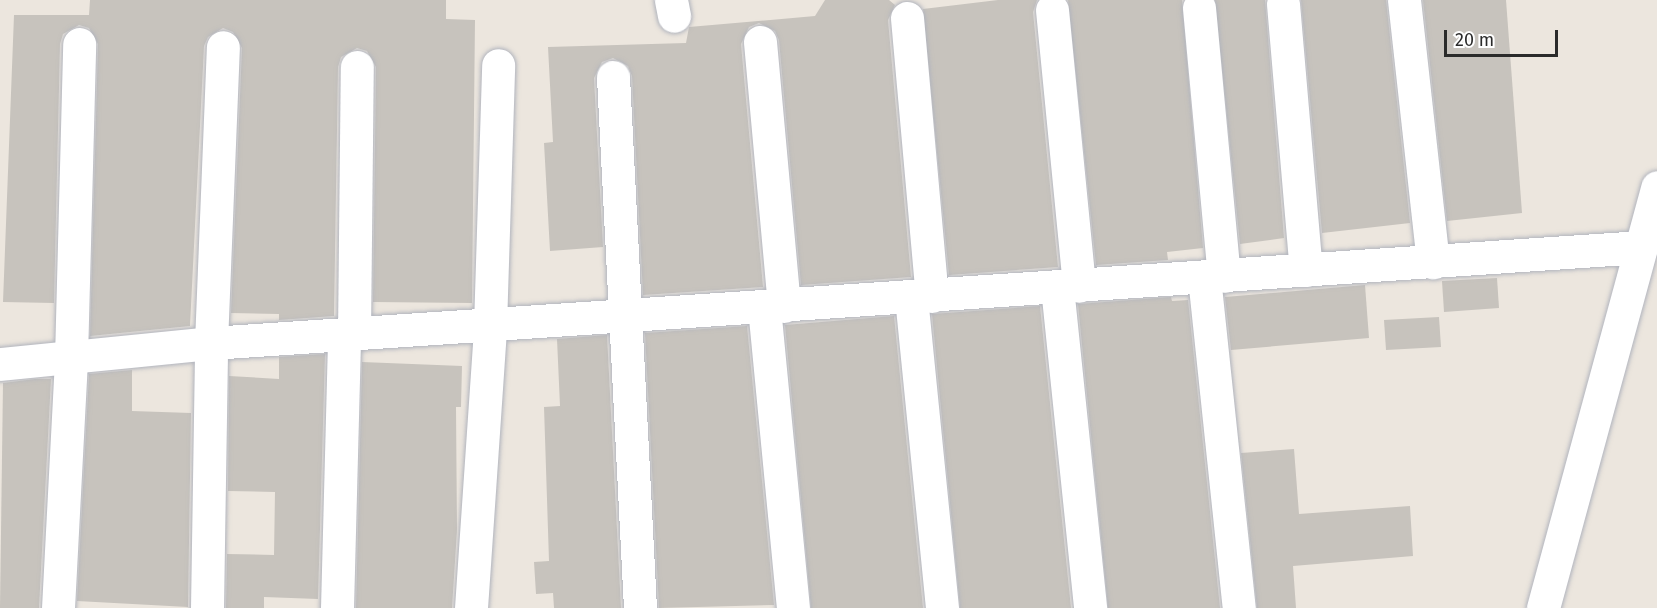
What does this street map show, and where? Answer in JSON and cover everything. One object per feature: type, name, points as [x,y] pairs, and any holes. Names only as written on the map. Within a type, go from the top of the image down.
[{"type":"street","points":[[1404,0],[1432,262]]},
{"type":"street","points":[[1283,4],[1306,270]]},
{"type":"street","points":[[1199,8],[1214,276],[1239,608]]},
{"type":"street","points":[[1052,10],[1090,608]]},
{"type":"street","points":[[907,18],[921,297],[942,608]]},
{"type":"street","points":[[760,42],[793,608]]},
{"type":"street","points":[[58,608],[72,357],[79,44]]},
{"type":"street","points":[[207,608],[211,343],[222,47]]},
{"type":"street","points":[[471,608],[490,326],[498,65]]},
{"type":"street","points":[[337,608],[349,335],[357,67]]},
{"type":"street","points":[[614,76],[640,608]]},
{"type":"street","points":[[1543,608],[1657,187]]},
{"type":"street","points":[[0,364],[211,343],[1641,247]]},
{"type":"building","points":[[90,0],[446,0],[446,19],[475,20],[472,303],[373,302],[376,67],[367,51],[357,48],[341,57],[338,67],[334,316],[279,320],[279,314],[231,313],[242,48],[233,32],[223,28],[208,37],[204,46],[190,326],[90,336],[98,44],[89,28],[79,25],[63,34],[60,44],[54,303],[3,302],[14,15],[89,15]]},
{"type":"building","points":[[825,0],[889,0],[895,5],[888,20],[911,277],[801,285],[779,40],[775,31],[759,23],[749,27],[741,44],[763,287],[643,295],[632,76],[628,66],[613,58],[602,62],[594,78],[603,247],[550,251],[544,143],[553,142],[548,47],[686,43],[689,27],[815,16]]},
{"type":"building","points":[[998,0],[1037,0],[1033,12],[1058,267],[949,275],[923,9]]},
{"type":"building","points":[[1068,0],[1182,0],[1203,248],[1167,252],[1168,260],[1096,265]]},
{"type":"building","points":[[1215,0],[1265,0],[1284,238],[1240,244]]},
{"type":"building","points":[[1301,0],[1386,0],[1410,223],[1322,233]]},
{"type":"building","points":[[1423,0],[1506,0],[1522,213],[1447,221]]},
{"type":"building","points":[[1497,278],[1499,308],[1444,312],[1442,281]]},
{"type":"building","points":[[1365,285],[1369,338],[1231,350],[1225,297]]},
{"type":"building","points":[[1171,297],[1172,301],[1188,300],[1220,608],[1108,608],[1078,304]]},
{"type":"building","points":[[1040,306],[1071,608],[960,608],[932,314]]},
{"type":"building","points":[[894,316],[923,608],[811,608],[785,325]]},
{"type":"building","points":[[1439,317],[1441,347],[1386,350],[1384,320]]},
{"type":"building","points":[[747,326],[774,605],[659,608],[645,333]]},
{"type":"building","points":[[607,335],[621,608],[554,608],[553,593],[536,594],[534,562],[549,561],[544,407],[560,406],[557,339]]},
{"type":"building","points":[[325,354],[318,599],[264,597],[264,608],[226,608],[227,554],[274,555],[275,492],[228,491],[229,376],[279,379],[279,357]]},
{"type":"building","points":[[362,362],[462,366],[461,407],[456,407],[457,530],[452,608],[356,608]]},
{"type":"building","points":[[132,370],[132,411],[191,413],[188,607],[77,601],[89,374]]},
{"type":"building","points":[[51,379],[39,608],[0,608],[3,383]]},
{"type":"building","points":[[1294,449],[1299,514],[1410,506],[1413,556],[1293,566],[1296,608],[1257,608],[1241,453]]}]
